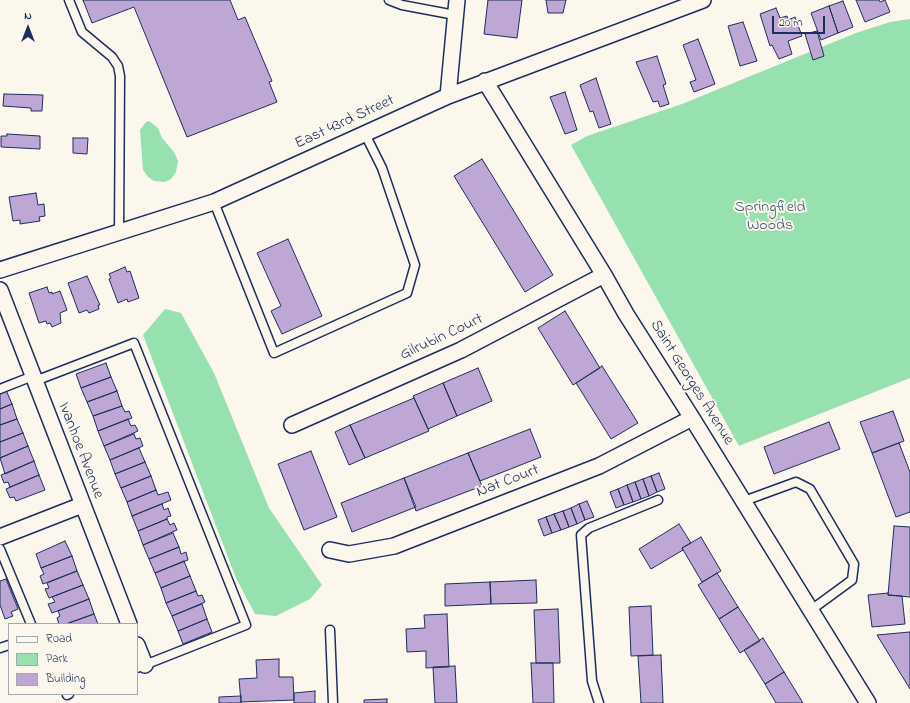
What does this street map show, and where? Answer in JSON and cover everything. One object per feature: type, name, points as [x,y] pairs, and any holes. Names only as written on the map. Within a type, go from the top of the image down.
[{"type":"street","name":"East 43rd Street","points":[[0,270],[214,202],[484,81],[676,5],[703,0]]},
{"type":"street","points":[[448,96],[456,7]]},
{"type":"street","name":"Saint Georges Avenue","points":[[484,81],[604,275],[626,314],[744,501],[868,703]]},
{"type":"street","name":"Gilrubin Court","points":[[292,425],[461,350],[604,275]]},
{"type":"street","name":"Ivanhoe Avenue","points":[[0,290],[129,623]]},
{"type":"street","name":"Nat Court","points":[[330,550],[349,554],[394,546],[599,466],[692,418]]},
{"type":"street","points":[[0,537],[82,505]]},
{"type":"street","points":[[138,650],[141,666]]},
{"type":"lane","points":[[69,0],[82,32],[112,57],[118,66],[120,76],[118,233]]},
{"type":"lane","points":[[389,0],[402,5],[456,7]]},
{"type":"lane","points":[[214,202],[274,353],[400,297],[407,293],[415,265],[382,168],[365,134]]},
{"type":"lane","points":[[0,389],[34,379],[134,343],[246,625],[141,666]]},
{"type":"lane","points":[[744,501],[796,482],[810,489],[854,564],[852,580],[811,610]]},
{"type":"lane","points":[[599,703],[594,692],[592,681],[581,535],[588,528],[658,500]]},
{"type":"lane","points":[[0,549],[31,623]]},
{"type":"lane","points":[[330,630],[333,703]]},
{"type":"green space","name":"Springfield Woods","points":[[910,19],[910,378],[739,446],[571,145],[587,136],[682,104],[856,33],[890,22]]},
{"type":"green space","points":[[149,121],[158,128],[162,138],[174,152],[178,161],[176,172],[171,179],[165,182],[154,181],[148,177],[143,170],[140,130],[146,122]]},
{"type":"green space","points":[[165,309],[181,313],[214,373],[269,508],[322,585],[310,599],[276,616],[255,614],[236,578],[143,335]]},
{"type":"building","points":[[83,0],[230,0],[238,20],[245,17],[272,81],[269,82],[277,102],[187,137],[134,7],[92,23]]},
{"type":"building","points":[[488,0],[522,0],[517,38],[484,34]]},
{"type":"building","points":[[546,0],[566,0],[563,13],[548,13]]},
{"type":"building","points":[[856,0],[879,0],[880,2],[885,0],[890,12],[865,22]]},
{"type":"building","points":[[843,1],[853,27],[838,33],[829,6]]},
{"type":"building","points":[[829,6],[838,33],[821,40],[811,13]]},
{"type":"building","points":[[776,8],[780,18],[787,16],[788,20],[795,17],[802,36],[788,41],[792,54],[779,59],[772,45],[770,46],[760,14]]},
{"type":"building","points":[[743,22],[757,61],[740,66],[728,26]]},
{"type":"building","points":[[817,31],[824,56],[813,60],[805,34]]},
{"type":"building","points":[[698,39],[715,84],[694,92],[690,82],[696,80],[683,45]]},
{"type":"building","points":[[657,56],[666,84],[663,85],[669,104],[660,107],[658,101],[653,102],[636,62]]},
{"type":"building","points":[[596,78],[611,124],[599,128],[593,111],[590,112],[580,85]]},
{"type":"building","points":[[565,92],[577,130],[565,134],[550,97]]},
{"type":"building","points":[[4,94],[43,95],[42,111],[31,111],[31,108],[3,106]]},
{"type":"building","points":[[7,134],[40,136],[40,149],[1,147],[1,136],[7,136]]},
{"type":"building","points":[[73,138],[88,138],[87,154],[73,153]]},
{"type":"building","points":[[482,159],[553,275],[525,292],[454,176]]},
{"type":"building","points":[[36,193],[38,205],[44,204],[45,216],[39,217],[40,221],[20,224],[20,220],[13,221],[9,197]]},
{"type":"building","points":[[288,239],[322,316],[282,334],[271,311],[281,306],[257,253]]},
{"type":"building","points":[[125,267],[127,272],[130,271],[139,298],[128,302],[127,299],[118,303],[109,279],[111,278],[109,274]]},
{"type":"building","points":[[87,276],[100,305],[98,305],[99,309],[89,313],[87,310],[79,313],[68,283]]},
{"type":"building","points":[[47,287],[49,293],[52,292],[52,294],[60,291],[67,310],[60,313],[61,323],[52,327],[50,323],[47,324],[46,321],[39,323],[29,293]]},
{"type":"building","points":[[565,311],[600,368],[573,385],[538,328]]},
{"type":"building","points":[[106,363],[111,377],[81,388],[76,374]]},
{"type":"building","points":[[602,366],[638,423],[611,439],[576,383]]},
{"type":"building","points":[[478,368],[492,401],[457,416],[443,383]]},
{"type":"building","points":[[111,377],[117,391],[87,402],[81,388]]},
{"type":"building","points":[[443,383],[457,416],[428,429],[413,396]]},
{"type":"building","points":[[6,390],[12,404],[0,409],[0,392]]},
{"type":"building","points":[[117,391],[122,406],[93,416],[87,402]]},
{"type":"building","points":[[414,398],[429,431],[365,458],[350,425]]},
{"type":"building","points":[[12,404],[17,419],[0,425],[0,409]]},
{"type":"building","points":[[122,406],[125,412],[129,411],[132,418],[98,431],[93,416]]},
{"type":"building","points":[[893,411],[904,441],[872,453],[860,422]]},
{"type":"building","points":[[17,419],[23,433],[0,442],[0,425]]},
{"type":"building","points":[[128,419],[131,426],[135,425],[138,431],[104,446],[98,431]]},
{"type":"building","points":[[829,422],[840,449],[774,474],[764,447]]},
{"type":"building","points":[[350,425],[365,458],[349,465],[335,432]]},
{"type":"building","points":[[530,429],[541,457],[480,481],[468,453]]},
{"type":"building","points":[[23,433],[28,446],[0,458],[0,442]]},
{"type":"building","points":[[134,434],[136,439],[140,438],[143,446],[110,460],[104,446]]},
{"type":"building","points":[[899,443],[910,472],[910,512],[896,517],[872,453]]},
{"type":"building","points":[[28,446],[34,461],[5,474],[0,458]]},
{"type":"building","points":[[139,448],[145,462],[115,474],[110,460]]},
{"type":"building","points":[[311,451],[337,517],[304,530],[278,464]]},
{"type":"building","points":[[468,453],[482,486],[416,511],[404,478]]},
{"type":"building","points":[[34,461],[39,475],[10,487],[8,482],[4,483],[1,475]]},
{"type":"building","points":[[145,462],[151,476],[121,488],[115,474]]},
{"type":"building","points":[[659,473],[665,489],[657,492],[651,476]]},
{"type":"building","points":[[39,475],[45,490],[16,501],[14,497],[10,498],[6,489]]},
{"type":"building","points":[[151,476],[156,490],[127,502],[121,488]]},
{"type":"building","points":[[651,476],[657,492],[649,496],[643,479]]},
{"type":"building","points":[[404,478],[416,507],[352,532],[341,503]]},
{"type":"building","points":[[643,479],[649,496],[641,499],[635,482]]},
{"type":"building","points":[[635,482],[641,499],[633,502],[627,485]]},
{"type":"building","points":[[627,485],[633,502],[624,505],[618,489]]},
{"type":"building","points":[[618,489],[624,505],[616,508],[610,492]]},
{"type":"building","points":[[156,490],[158,495],[168,492],[171,500],[132,516],[127,502]]},
{"type":"building","points":[[587,501],[594,517],[585,520],[579,504]]},
{"type":"building","points":[[162,504],[164,510],[168,508],[171,516],[138,531],[132,516]]},
{"type":"building","points":[[579,504],[585,520],[577,524],[571,508]]},
{"type":"building","points":[[571,508],[577,524],[569,527],[563,511]]},
{"type":"building","points":[[563,511],[569,527],[561,530],[554,514]]},
{"type":"building","points":[[554,514],[561,530],[552,533],[546,517]]},
{"type":"building","points":[[546,517],[552,533],[544,536],[538,520]]},
{"type":"building","points":[[167,519],[170,525],[174,523],[177,530],[143,545],[138,531]]},
{"type":"building","points":[[679,524],[691,543],[682,548],[683,550],[651,569],[639,549]]},
{"type":"building","points":[[894,526],[910,527],[910,597],[888,595]]},
{"type":"building","points":[[173,533],[179,547],[149,559],[143,545]]},
{"type":"building","points":[[701,537],[721,571],[702,582],[682,548]]},
{"type":"building","points":[[65,541],[72,556],[41,568],[36,554]]},
{"type":"building","points":[[179,547],[181,554],[186,552],[188,560],[155,573],[149,559]]},
{"type":"building","points":[[72,556],[77,571],[43,584],[40,576],[44,574],[41,568]]},
{"type":"building","points":[[184,561],[190,576],[161,588],[155,573]]},
{"type":"building","points":[[77,571],[83,585],[49,598],[45,589],[49,588],[47,583]]},
{"type":"building","points":[[717,573],[738,607],[719,619],[698,585]]},
{"type":"building","points":[[190,576],[196,591],[166,603],[161,588]]},
{"type":"building","points":[[6,579],[18,609],[11,612],[13,616],[5,619],[0,605],[0,581]]},
{"type":"building","points":[[536,580],[537,603],[491,604],[490,582]]},
{"type":"building","points":[[490,582],[491,604],[445,606],[445,584]]},
{"type":"building","points":[[83,585],[89,599],[52,613],[48,604],[55,602],[52,597]]},
{"type":"building","points":[[196,591],[198,596],[202,595],[205,602],[172,616],[166,603]]},
{"type":"building","points":[[888,593],[888,595],[902,596],[905,624],[872,627],[868,595]]},
{"type":"building","points":[[89,599],[94,614],[69,623],[59,623],[57,618],[60,616],[58,611]]},
{"type":"building","points":[[202,604],[207,619],[178,631],[172,616]]},
{"type":"building","points":[[651,606],[653,655],[631,656],[629,607]]},
{"type":"building","points":[[738,607],[760,641],[740,653],[719,619]]},
{"type":"building","points":[[558,609],[560,663],[536,663],[534,610]]},
{"type":"building","points":[[94,614],[98,623],[69,623]]},
{"type":"building","points":[[447,614],[449,667],[426,668],[426,651],[407,652],[406,629],[425,628],[424,615]]},
{"type":"building","points":[[207,619],[212,632],[183,644],[178,631]]},
{"type":"building","points":[[910,632],[910,689],[877,635]]},
{"type":"building","points":[[763,638],[784,672],[765,684],[744,650]]},
{"type":"building","points":[[661,655],[663,703],[641,703],[638,656]]},
{"type":"building","points":[[279,659],[279,677],[293,677],[294,700],[241,702],[239,679],[257,678],[256,660]]},
{"type":"building","points":[[531,663],[553,663],[554,703],[533,703]]},
{"type":"building","points":[[455,666],[457,703],[435,703],[433,667]]},
{"type":"building","points":[[784,672],[803,703],[776,703],[765,684]]},
{"type":"building","points":[[315,691],[315,703],[294,703],[294,693]]},
{"type":"building","points":[[241,696],[241,703],[219,703],[219,697]]},
{"type":"building","points":[[387,699],[387,703],[364,703],[364,700]]}]
